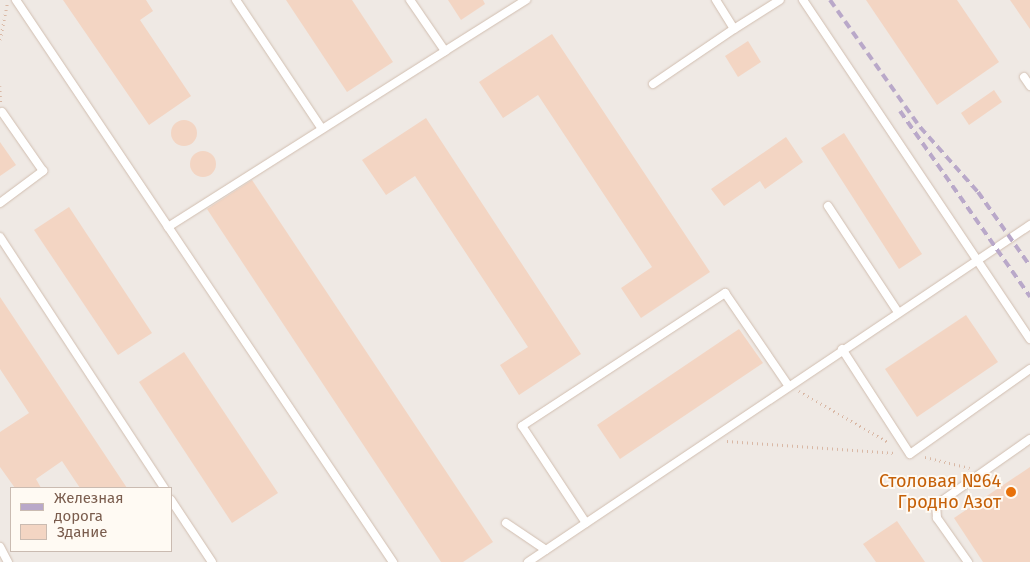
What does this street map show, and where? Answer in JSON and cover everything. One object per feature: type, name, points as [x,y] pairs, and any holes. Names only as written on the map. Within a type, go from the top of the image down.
[{"type":"lane","points":[[16,0],[393,562]]},
{"type":"lane","points":[[236,0],[322,129]]},
{"type":"lane","points":[[410,0],[445,51]]},
{"type":"lane","points":[[168,226],[526,0]]},
{"type":"lane","points":[[716,0],[734,29]]},
{"type":"lane","points":[[653,84],[780,0]]},
{"type":"lane","points":[[803,0],[1030,339]]},
{"type":"lane","points":[[1024,76],[1030,86]]},
{"type":"lane","points":[[0,203],[43,172],[2,112]]},
{"type":"lane","points":[[828,206],[898,312]]},
{"type":"lane","points":[[528,562],[788,385],[1030,225]]},
{"type":"lane","points":[[0,237],[163,487]]},
{"type":"lane","points":[[586,523],[522,426],[725,293],[788,385]]},
{"type":"lane","points":[[842,349],[910,454],[1030,369]]},
{"type":"lane","points":[[968,562],[937,518],[936,505],[1030,439]]},
{"type":"lane","points":[[172,502],[211,562]]},
{"type":"lane","points":[[506,523],[546,550]]},
{"type":"lane","points":[[0,547],[8,562]]},
{"type":"path","points":[[0,40],[7,0]]},
{"type":"path","points":[[0,86],[2,112]]},
{"type":"path","points":[[708,440],[910,454]]},
{"type":"shaded area","points":[[0,0],[1030,0],[1030,562],[0,562]]},
{"type":"building","points":[[63,0],[146,0],[153,11],[140,20],[191,96],[149,125]]},
{"type":"building","points":[[286,0],[352,0],[393,62],[347,92]]},
{"type":"building","points":[[448,0],[483,0],[485,4],[461,20]]},
{"type":"building","points":[[866,0],[957,0],[999,62],[937,105]]},
{"type":"building","points":[[1010,0],[1030,0],[1030,29]]},
{"type":"building","points":[[552,34],[710,272],[641,318],[621,288],[652,267],[538,95],[503,118],[479,82]]},
{"type":"building","points":[[748,41],[761,62],[738,77],[725,56]]},
{"type":"building","points":[[994,90],[1002,102],[969,125],[961,113]]},
{"type":"building","points":[[426,118],[581,354],[519,395],[500,365],[528,347],[415,176],[386,195],[362,160]]},
{"type":"building","points":[[184,120],[193,124],[197,133],[193,142],[184,146],[175,142],[171,133],[175,124]]},
{"type":"building","points":[[844,133],[922,254],[899,269],[821,148]]},
{"type":"building","points":[[786,137],[803,162],[765,189],[760,181],[724,206],[711,189]]},
{"type":"building","points":[[0,142],[16,165],[0,176]]},
{"type":"building","points":[[203,151],[212,155],[216,164],[212,173],[203,177],[194,173],[190,164],[194,155]]},
{"type":"building","points":[[252,180],[493,542],[463,562],[441,562],[207,209]]},
{"type":"building","points":[[69,207],[152,333],[118,355],[34,230]]},
{"type":"building","points":[[0,297],[126,487],[79,487],[62,461],[36,479],[40,487],[14,487],[0,467],[0,432],[29,413],[0,369]]},
{"type":"building","points":[[966,315],[998,362],[917,417],[885,369]]},
{"type":"building","points":[[739,329],[763,363],[620,459],[597,425]]},
{"type":"building","points":[[184,352],[278,493],[232,523],[139,382]]},
{"type":"building","name":"Столовая №64 Гродно Азот","points":[[1030,467],[1030,562],[983,562],[954,518]]},
{"type":"building","points":[[897,521],[925,562],[876,562],[863,544]]},
{"type":"railway","points":[[830,0],[920,127],[978,192],[1030,266]]},
{"type":"railway","points":[[900,111],[1030,297]]},
{"type":"place","name":"Столовая №64 Гродно Азот","points":[[1011,492]]}]
